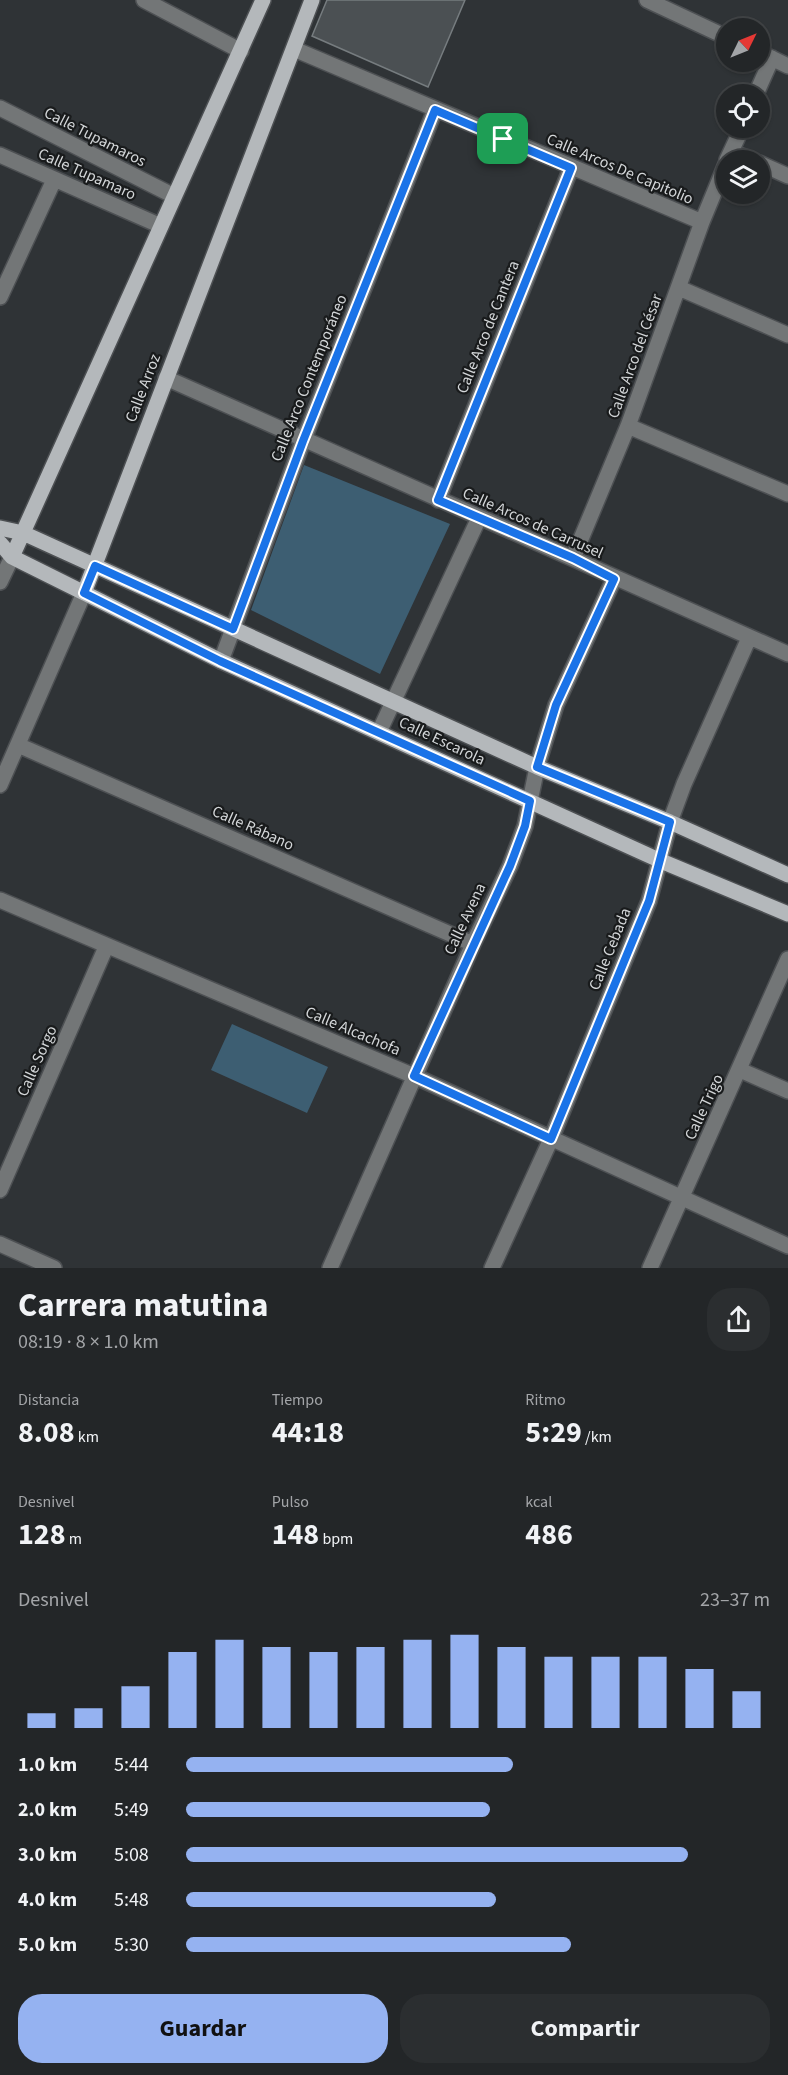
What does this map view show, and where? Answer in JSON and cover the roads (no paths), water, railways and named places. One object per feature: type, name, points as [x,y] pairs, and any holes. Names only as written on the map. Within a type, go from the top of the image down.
[{"type":"main road","points":[[0,543],[12,556],[263,0]]},
{"type":"main road","name":"Calle Arroz","points":[[84,593],[312,0]]},
{"type":"main road","name":"Calle Escarola","points":[[0,528],[23,532],[392,702],[788,875]]},
{"type":"main road","name":"Calle Escarola","points":[[12,556],[220,661],[661,861],[788,914]]},
{"type":"street","points":[[144,0],[241,51]]},
{"type":"street","points":[[647,0],[716,32]]},
{"type":"street","name":"Calle Arcos De Capitolio","points":[[294,49],[702,222]]},
{"type":"street","points":[[770,57],[788,66]]},
{"type":"street","name":"Calle Tupamaros","points":[[0,108],[174,196]]},
{"type":"street","name":"Calle Arco Contemporáneo","points":[[220,661],[303,441],[435,110]]},
{"type":"street","name":"Calle Tupamaro","points":[[0,155],[160,226]]},
{"type":"street","name":"Calle Arco de Cantera","points":[[438,500],[571,168]]},
{"type":"street","points":[[770,169],[788,176]]},
{"type":"street","points":[[0,297],[54,180]]},
{"type":"street","name":"Calle Arco del César","points":[[573,558],[628,426],[716,188]]},
{"type":"street","points":[[679,288],[788,335]]},
{"type":"street","name":"Calle Arcos de Carrusel","points":[[166,378],[303,441],[788,654]]},
{"type":"street","points":[[628,426],[788,494]]},
{"type":"street","points":[[379,732],[479,518]]},
{"type":"street","points":[[0,582],[12,556]]},
{"type":"street","name":"Calle Avena","points":[[330,1268],[473,944],[510,866],[525,826],[537,767],[556,705],[614,579]]},
{"type":"street","name":"Calle Arroz","points":[[0,785],[84,593]]},
{"type":"street","name":"Calle Cebada","points":[[492,1268],[551,1139],[649,901],[670,822],[684,784],[749,638]]},
{"type":"street","name":"Calle Rábano","points":[[18,745],[473,944]]},
{"type":"street","name":"Calle Alcachofa","points":[[0,900],[414,1076],[788,1246]]},
{"type":"street","name":"Calle Sorgo","points":[[0,1190],[106,947]]},
{"type":"street","name":"Calle Trigo","points":[[650,1268],[788,959]]},
{"type":"street","points":[[740,1070],[788,1090]]},
{"type":"street","points":[[0,1244],[54,1268]]}]
